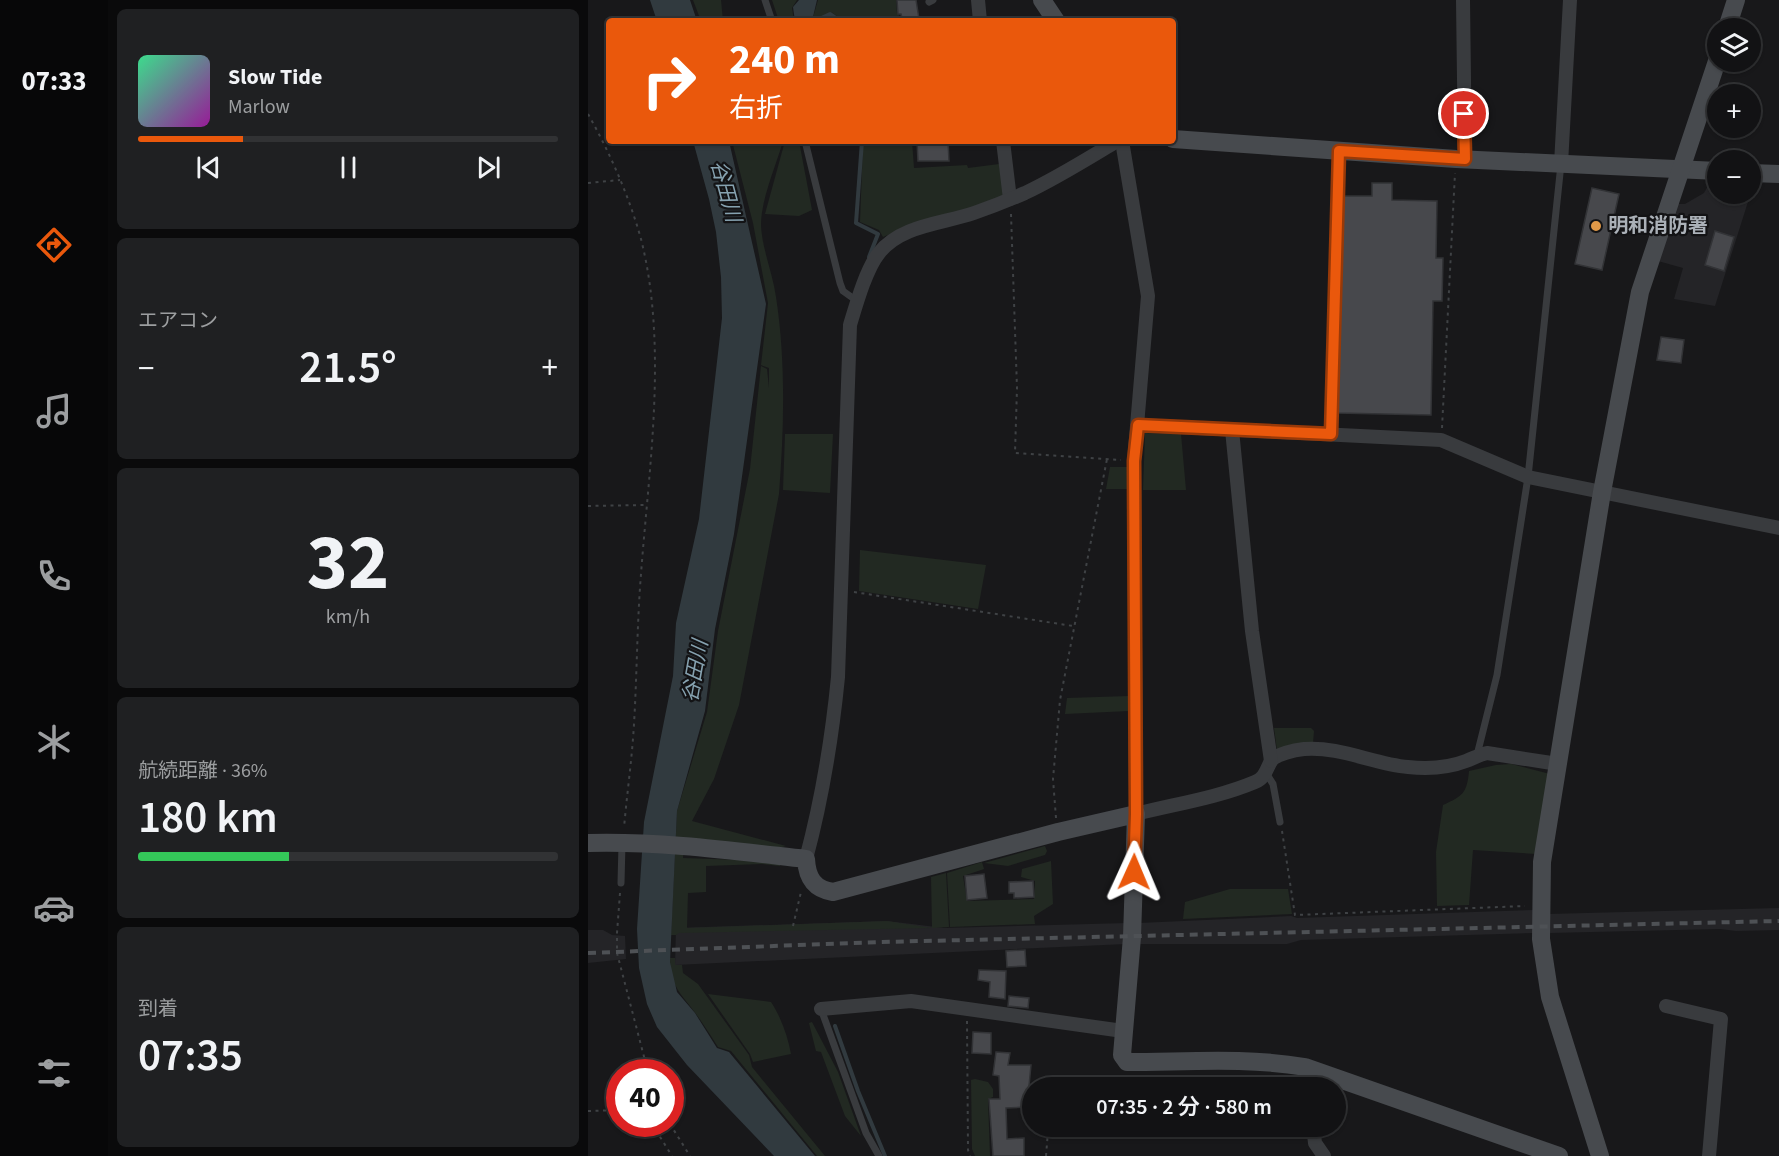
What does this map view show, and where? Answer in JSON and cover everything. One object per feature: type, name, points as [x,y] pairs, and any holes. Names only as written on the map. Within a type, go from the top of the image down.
[{"type":"street","points":[[978,0],[981,18]]},
{"type":"street","points":[[1042,0],[1054,18]]},
{"type":"street","points":[[1460,159],[1463,0]]},
{"type":"street","points":[[1561,164],[1570,0]]},
{"type":"street","points":[[1730,18],[1736,0]]},
{"type":"street","points":[[1600,1156],[1550,997],[1543,960],[1540,905],[1542,862],[1602,492],[1640,292],[1713,72]]},
{"type":"street","points":[[1176,139],[1460,159],[1707,171]]},
{"type":"street","points":[[1003,144],[1011,203]]},
{"type":"street","points":[[1112,144],[1026,192],[1011,203],[910,230],[878,254],[857,301],[850,325],[849,344],[838,677],[824,779],[806,859],[808,875],[812,882],[817,887],[833,892],[1058,832],[1240,788],[1258,781],[1276,756],[1304,749],[1325,750],[1407,767],[1442,768],[1487,753],[1558,764]]},
{"type":"street","points":[[1123,144],[1148,296],[1134,461],[1136,814],[1132,937],[1122,1055],[1127,1062],[1230,1062],[1305,1067],[1559,1156]]},
{"type":"street","points":[[1761,173],[1779,174]]},
{"type":"street","points":[[1138,425],[1441,440],[1528,477],[1779,528]]},
{"type":"street","points":[[1232,430],[1252,631],[1269,767]]},
{"type":"street","points":[[588,843],[683,847],[806,859]]},
{"type":"street","points":[[821,1009],[911,1001],[1123,1031]]},
{"type":"street","points":[[1666,1006],[1721,1019],[1709,1156]]},
{"type":"street","points":[[1305,1067],[1306,1077]]},
{"type":"street","points":[[1314,1137],[1315,1143],[1324,1156]]},
{"type":"lane","points":[[765,0],[771,18]]},
{"type":"lane","points":[[806,144],[840,283],[843,291],[857,301]]},
{"type":"lane","points":[[1331,434],[1339,151]]},
{"type":"lane","points":[[1477,755],[1497,675],[1528,477],[1561,164]]},
{"type":"lane","points":[[1269,767],[1280,822]]},
{"type":"lane","points":[[621,883],[625,843]]},
{"type":"lane","points":[[821,1009],[866,1133],[879,1156]]},
{"type":"path","points":[[588,114],[610,154],[641,240],[652,314],[654,387],[625,843]]},
{"type":"path","points":[[1441,440],[1460,159]]},
{"type":"path","points":[[588,183],[620,180]]},
{"type":"path","points":[[1011,203],[1017,388],[1015,453],[1134,461]]},
{"type":"path","points":[[1058,832],[1053,779],[1060,700],[1107,459]]},
{"type":"path","points":[[588,506],[646,505]]},
{"type":"path","points":[[848,592],[1073,626]]},
{"type":"path","points":[[1280,822],[1295,915],[1540,905]]},
{"type":"path","points":[[793,926],[800,893],[812,882]]},
{"type":"path","points":[[621,883],[617,952],[645,1059]]},
{"type":"path","points":[[967,1009],[968,1150],[970,1156]]},
{"type":"path","points":[[588,1111],[606,1110]]},
{"type":"path","points":[[660,1137],[672,1156]]},
{"type":"path","points":[[678,1137],[690,1156]]},
{"type":"path","points":[[1046,1156],[1048,1137]]},
{"type":"shaded area","points":[[693,0],[721,0],[723,18],[700,18]]},
{"type":"shaded area","points":[[772,0],[797,0],[792,8],[794,18],[778,18]]},
{"type":"shaded area","points":[[818,0],[896,0],[897,13],[901,18],[840,18],[831,12],[813,18]]},
{"type":"shaded area","points":[[733,144],[782,144],[766,194],[761,225],[763,243],[775,288],[781,346],[783,420],[779,494],[739,705],[714,779],[692,821],[786,846],[775,849],[684,843],[683,858],[769,861],[780,864],[780,866],[762,864],[706,866],[706,892],[688,893],[687,928],[887,921],[932,928],[671,935],[677,811],[707,712],[718,631],[750,469],[761,366],[767,369],[769,388],[769,368],[761,365],[768,303],[753,223]]},
{"type":"shaded area","points":[[784,144],[800,144],[812,210],[799,216],[765,214]]},
{"type":"shaded area","points":[[863,144],[912,144],[914,168],[967,165],[968,168],[999,164],[1004,196],[974,208],[916,223],[883,237],[879,230],[860,222]]},
{"type":"shaded area","points":[[1707,188],[1707,204],[1747,204],[1715,306],[1674,299],[1683,268],[1658,261],[1677,204],[1685,204],[1704,193]]},
{"type":"shaded area","points":[[1145,433],[1181,434],[1186,490],[1143,490]]},
{"type":"shaded area","points":[[785,434],[833,434],[830,493],[783,490]]},
{"type":"shaded area","points":[[1110,467],[1127,467],[1127,489],[1106,489]]},
{"type":"shaded area","points":[[860,550],[986,565],[978,609],[859,591]]},
{"type":"shaded area","points":[[1129,696],[1129,711],[1065,714],[1067,698]]},
{"type":"shaded area","points":[[1274,728],[1311,728],[1314,731],[1313,743],[1277,750]]},
{"type":"shaded area","points":[[1511,764],[1550,774],[1536,854],[1473,850],[1469,905],[1437,906],[1436,852],[1443,805],[1463,793],[1469,771]]},
{"type":"shaded area","points":[[1045,846],[1047,851],[1045,855],[1008,866],[984,863]]},
{"type":"shaded area","points":[[1051,861],[1053,904],[1034,916],[1035,924],[950,927],[947,873],[982,862],[984,869],[963,876],[967,901],[1034,899],[1035,881],[1021,877],[1022,869]]},
{"type":"shaded area","points":[[946,873],[949,927],[932,928],[931,877]]},
{"type":"shaded area","points":[[1230,889],[1288,889],[1292,914],[1183,919],[1185,902]]},
{"type":"shaded area","points":[[1779,908],[1779,930],[1549,933],[1548,914]]},
{"type":"shaded area","points":[[1533,910],[1534,933],[1301,940],[1287,944],[1139,944],[1139,923],[1291,916],[1297,918]]},
{"type":"shaded area","points":[[887,921],[944,928],[1127,923],[1126,944],[675,965],[676,928]]},
{"type":"shaded area","points":[[588,930],[603,930],[612,935],[625,936],[626,959],[588,963]]},
{"type":"shaded area","points":[[670,958],[675,958],[675,965],[682,965],[683,973],[698,984],[749,1055],[752,1067],[825,1156],[817,1156],[731,1051],[718,1047],[677,989],[672,976]]},
{"type":"shaded area","points":[[708,994],[771,1002],[784,1027],[791,1054],[753,1062],[750,1054]]},
{"type":"shaded area","points":[[812,1022],[838,1072],[861,1136],[845,1116],[821,1052],[816,1051],[809,1023]]},
{"type":"shaded area","points":[[971,1080],[988,1082],[993,1089],[993,1097],[988,1099],[990,1156],[975,1156],[972,1149]]},
{"type":"water","points":[[650,0],[690,0],[696,18],[656,18]]},
{"type":"water","points":[[799,0],[817,0],[813,18],[795,18],[793,7]]},
{"type":"water","name":"谷田川","points":[[694,144],[730,144],[766,304],[734,534],[715,629],[705,711],[677,811],[670,962],[677,992],[695,1013],[717,1048],[729,1052],[815,1156],[774,1156],[687,1065],[657,1027],[647,1004],[639,968],[637,929],[644,822],[673,676],[676,623],[699,519],[722,318],[721,277],[716,232]]},
{"type":"building","points":[[897,0],[916,0],[919,18],[902,18],[901,14],[898,14]]},
{"type":"building","points":[[917,144],[948,144],[949,161],[918,161]]},
{"type":"building","points":[[1372,183],[1392,183],[1392,200],[1437,201],[1436,258],[1443,258],[1442,301],[1433,301],[1431,415],[1337,413],[1343,196],[1372,196]]},
{"type":"building","points":[[1592,188],[1619,194],[1602,270],[1575,264]]},
{"type":"building","points":[[1715,231],[1734,237],[1724,271],[1705,265]]},
{"type":"building","points":[[1661,337],[1684,340],[1681,363],[1657,360]]},
{"type":"building","points":[[984,874],[987,898],[967,900],[965,876]]},
{"type":"building","points":[[1033,881],[1034,897],[1014,898],[1014,893],[1009,893],[1009,882]]},
{"type":"building","points":[[1025,950],[1026,966],[1007,967],[1006,951]]},
{"type":"building","points":[[979,970],[1006,971],[1005,999],[989,997],[990,982],[978,980]]},
{"type":"building","points":[[1009,996],[1029,998],[1028,1008],[1008,1006]]},
{"type":"building","points":[[973,1032],[991,1033],[991,1054],[972,1053]]},
{"type":"building","points":[[996,1052],[1010,1053],[1008,1065],[1031,1065],[1030,1077],[1022,1077],[1022,1107],[1006,1108],[1007,1139],[1024,1138],[1024,1156],[993,1156],[989,1099],[1000,1099],[999,1076],[993,1075]]},
{"type":"waterway","points":[[821,18],[830,14],[836,18]]},
{"type":"waterway","points":[[862,144],[856,223],[878,234],[869,257]]},
{"type":"waterway","points":[[835,1026],[858,1091],[885,1156]]},
{"type":"railway","points":[[588,953],[880,942],[1779,921]]},
{"type":"place","name":"明和消防署","points":[[1596,226]]},
{"type":"route","points":[[1134,872],[1136,814],[1134,461],[1138,425],[1331,434],[1339,151],[1465,159],[1464,114]]}]
